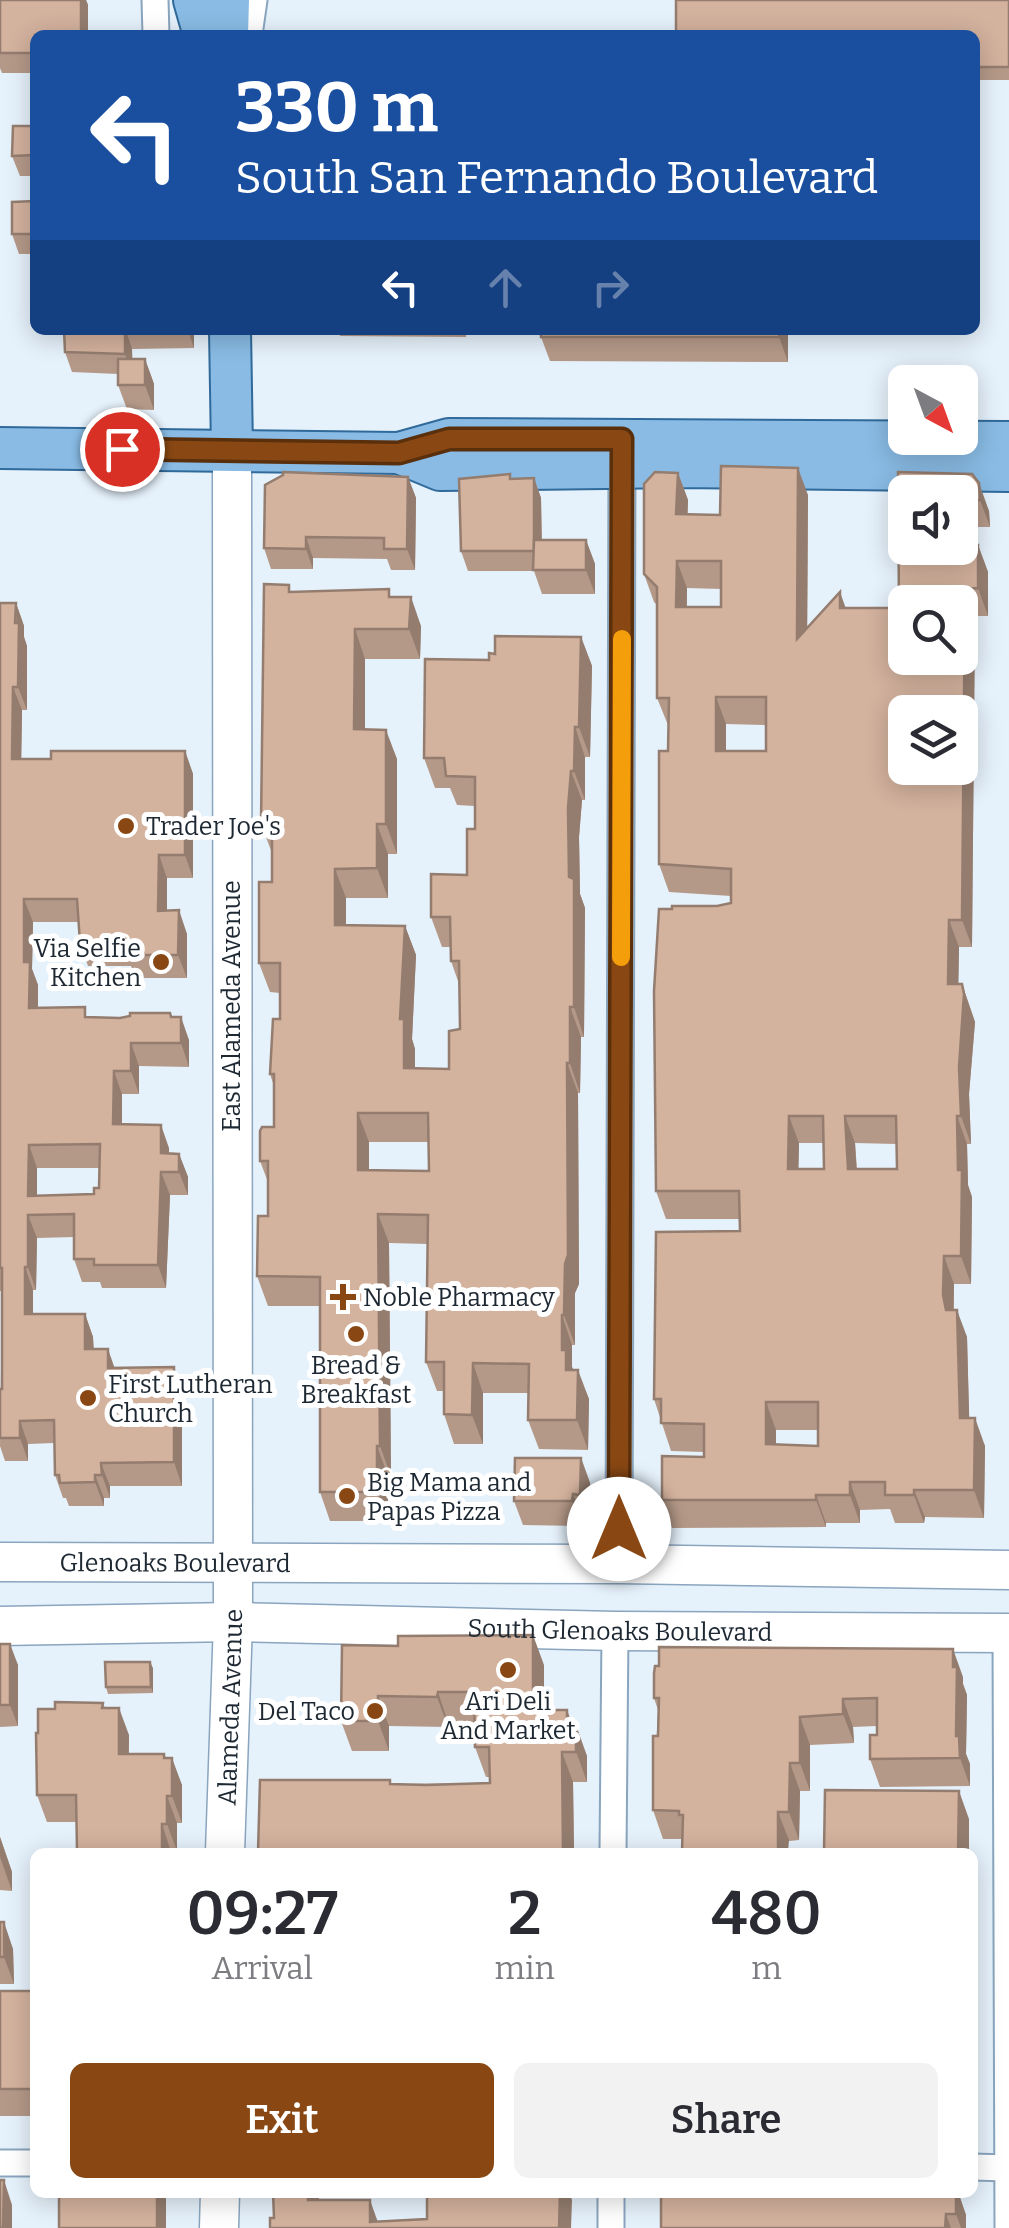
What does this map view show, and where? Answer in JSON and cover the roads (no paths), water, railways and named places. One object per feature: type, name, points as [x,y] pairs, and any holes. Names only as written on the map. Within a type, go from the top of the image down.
[{"type":"main road","points":[[201,9],[223,30]]},
{"type":"main road","name":"East Alameda Avenue","points":[[230,335],[231,1562]]},
{"type":"main road","points":[[0,448],[399,453],[440,470],[622,454],[1009,442]]},
{"type":"main road","points":[[622,454],[1009,470]]},
{"type":"main road","name":"Glenoaks Boulevard","points":[[0,1562],[619,1564]]},
{"type":"main road","name":"Alameda Avenue","points":[[225,1848],[233,1622],[231,1562]]},
{"type":"main road","points":[[619,1564],[1009,1570]]},
{"type":"main road","points":[[0,1626],[233,1622]]},
{"type":"main road","name":"South Glenoaks Boulevard","points":[[233,1622],[615,1632],[1008,1633]]},
{"type":"main road","points":[[220,2198],[220,2228]]},
{"type":"street","points":[[155,0],[156,30]]},
{"type":"street","points":[[250,30],[254,0]]},
{"type":"street","points":[[619,1564],[622,454]]},
{"type":"street","points":[[613,1848],[615,1632]]},
{"type":"street","points":[[1008,1633],[1008,2228]]},
{"type":"street","points":[[0,2163],[30,2163]]},
{"type":"street","points":[[978,2168],[1009,2168]]},
{"type":"street","points":[[611,2198],[611,2228]]},
{"type":"place","name":"Trader Joe's","points":[[126,826]]},
{"type":"place","name":"Via Selfie Kitchen","points":[[161,962]]},
{"type":"place","name":"Noble Pharmacy","points":[[343,1297]]},
{"type":"place","name":"Bread & Breakfast","points":[[356,1334]]},
{"type":"place","name":"First Lutheran Church","points":[[88,1398]]},
{"type":"place","name":"Big Mama and Papas Pizza","points":[[347,1496]]},
{"type":"place","name":"Ari Deli And Market","points":[[508,1670]]},
{"type":"place","name":"Del Taco","points":[[375,1711]]}]
